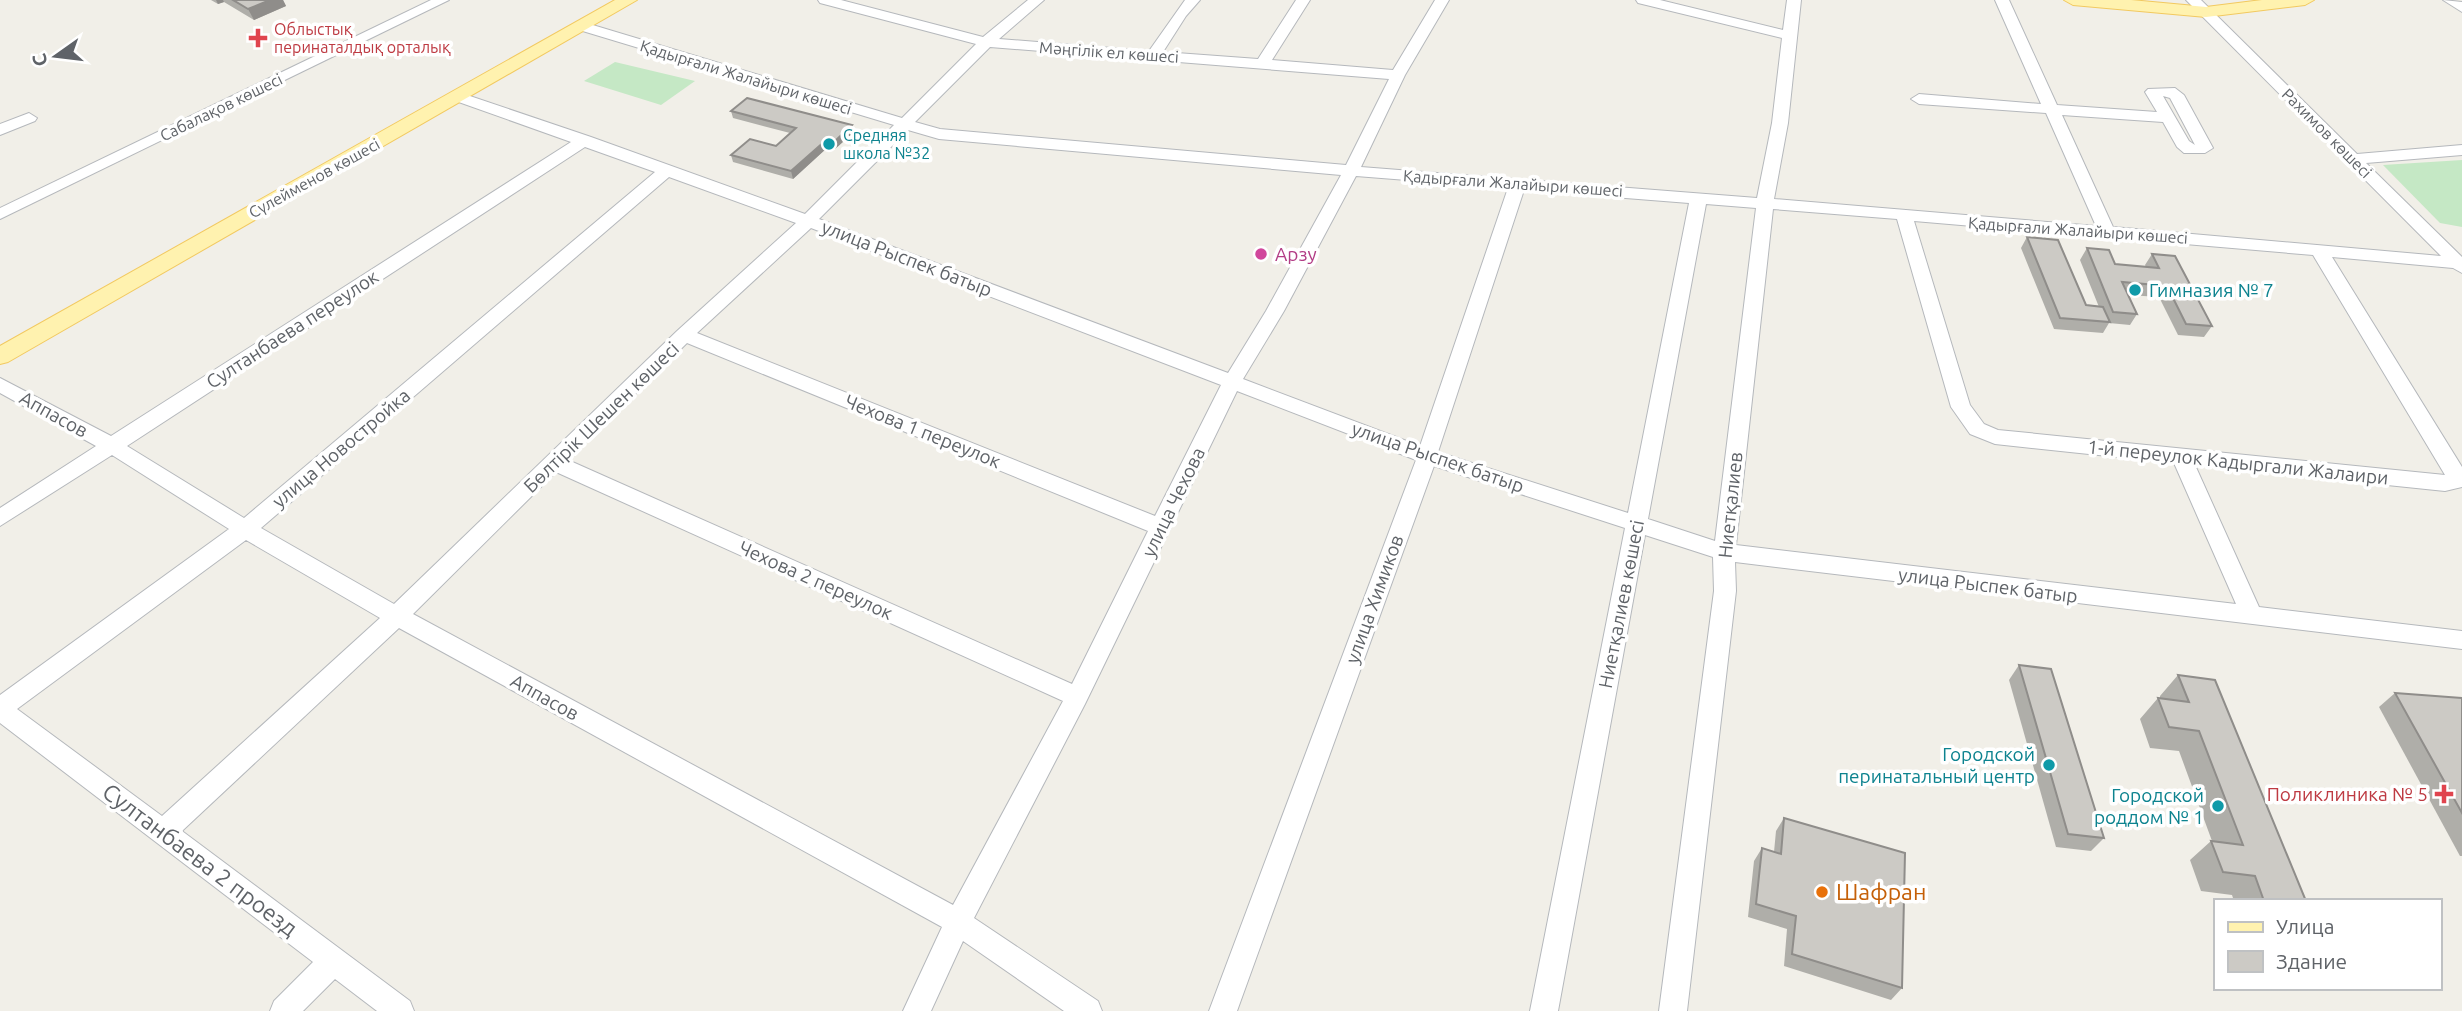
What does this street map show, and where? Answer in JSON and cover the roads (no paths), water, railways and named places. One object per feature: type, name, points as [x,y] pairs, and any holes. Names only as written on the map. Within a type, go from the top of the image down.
[{"type":"main road","name":"Сүлейменов көшесі","points":[[0,356],[628,0]]},
{"type":"main road","points":[[2073,0],[2199,6],[2226,12],[2305,0]]},
{"type":"street","name":"Сабалақов көшесі","points":[[0,214],[442,0]]},
{"type":"street","name":"Мәңгілік ел көшесі","points":[[825,0],[986,42],[1398,75]]},
{"type":"street","name":"Бөлтірік Шешен көшесі","points":[[163,831],[376,636],[394,615],[555,463],[684,335],[808,221],[986,42],[1037,0]]},
{"type":"street","points":[[1154,55],[1180,14],[1193,0]]},
{"type":"street","points":[[1262,64],[1303,0]]},
{"type":"street","name":"улица Чехова","points":[[917,1011],[958,922],[1077,698],[1233,380],[1351,171],[1398,75],[1442,0]]},
{"type":"street","points":[[1643,0],[1791,36]]},
{"type":"street","name":"Ниетқалиев","points":[[1673,1011],[1725,591],[1724,552],[1765,202],[1780,123],[1794,0]]},
{"type":"street","points":[[2002,0],[2108,234]]},
{"type":"street","points":[[2450,0],[2462,8]]},
{"type":"street","name":"Рахимов көшесі","points":[[2199,6],[2460,265]]},
{"type":"street","name":"Қадырғали Жалайыри көшесі","points":[[581,26],[905,126],[939,134],[1351,171],[1765,202],[2108,234],[2319,250],[2460,265]]},
{"type":"street","name":"улица Рыспек батыр","points":[[458,97],[808,221],[1233,380],[1427,456],[1724,552],[2462,639]]},
{"type":"street","points":[[1919,99],[2168,118]]},
{"type":"street","points":[[0,130],[29,118]]},
{"type":"street","name":"Султанбаева переулок","points":[[0,517],[585,140]]},
{"type":"street","points":[[2354,159],[2462,150]]},
{"type":"street","name":"улица Новостройка","points":[[0,708],[245,529],[668,170]]},
{"type":"street","name":"улица Химиков","points":[[1223,1011],[1427,456],[1518,183]]},
{"type":"street","name":"Ниетқалиев көшесі","points":[[1544,1011],[1699,197]]},
{"type":"street","name":"1-й переулок Кадыргали Жалаири","points":[[1904,216],[1961,407],[1977,429],[1995,437],[2182,458],[2445,483],[2457,481],[2452,467],[2319,250]]},
{"type":"street","name":"Чехова 1 переулок","points":[[684,335],[1161,527]]},
{"type":"street","name":"Аппасов","points":[[0,385],[111,445],[245,529],[394,615],[958,922],[1088,1011]]},
{"type":"street","points":[[2182,458],[2252,616]]},
{"type":"street","name":"Чехова 2 переулок","points":[[555,463],[1077,698]]},
{"type":"street","name":"Султанбаева 2 проезд","points":[[0,708],[400,1011]]},
{"type":"street","points":[[284,1011],[333,961]]},
{"type":"place","name":"Облыстық перинаталдық орталық","points":[[258,38]]},
{"type":"place","name":"Средняя школа №32","points":[[829,144]]},
{"type":"place","name":"Арзу","points":[[1261,254]]},
{"type":"place","name":"Гимназия № 7","points":[[2135,290]]},
{"type":"place","name":"Городской перинатальный центр","points":[[2049,765]]},
{"type":"place","name":"Поликлиника № 5","points":[[2444,794]]},
{"type":"place","name":"Городской роддом № 1","points":[[2218,806]]},
{"type":"place","name":"Шафран","points":[[1822,892]]}]
